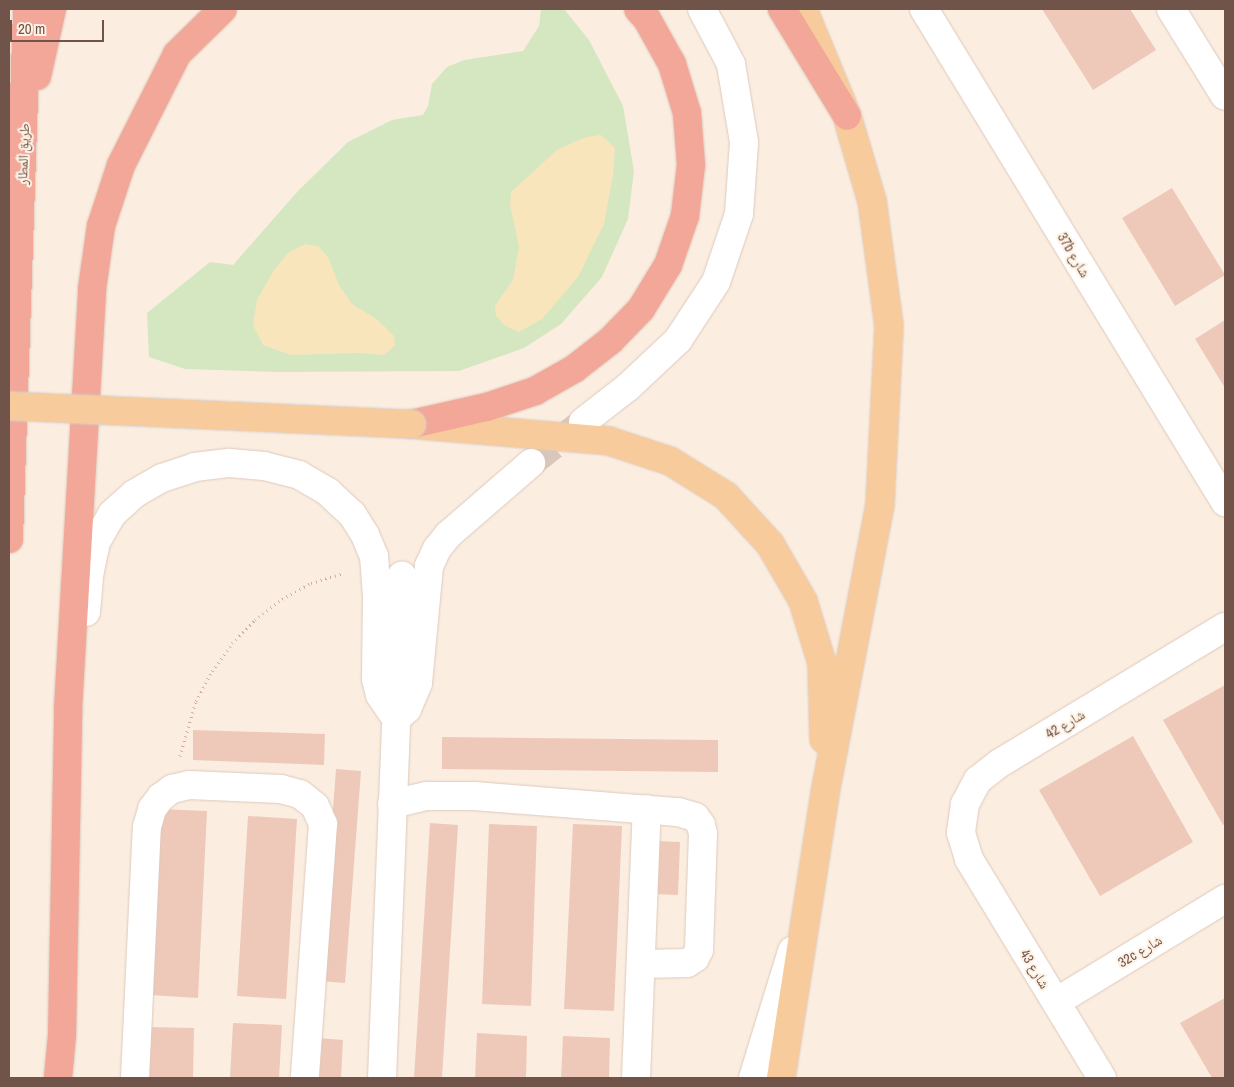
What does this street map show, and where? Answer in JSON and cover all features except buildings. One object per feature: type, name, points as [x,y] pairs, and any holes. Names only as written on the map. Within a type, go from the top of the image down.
[{"type":"highway","name":"طريق المطار","points":[[9,539],[27,9]]},
{"type":"highway","points":[[24,136],[52,9]]},
{"type":"highway","points":[[58,1078],[62,1035],[68,709],[92,289],[101,226],[121,165],[177,54],[223,9]]},
{"type":"highway","points":[[782,9],[847,116]]},
{"type":"highway","points":[[412,424],[488,407],[534,392],[574,369],[610,342],[641,309],[668,265],[685,216],[691,156],[687,113],[672,64],[639,12]]},
{"type":"main road","points":[[781,1078],[825,793],[880,504],[889,326],[872,201],[847,116],[803,9]]},
{"type":"main road","points":[[9,406],[412,424],[609,440],[670,461],[726,496],[770,544],[803,600],[822,663],[825,793]]},
{"type":"street","points":[[583,422],[628,387],[678,340],[716,282],[739,214],[744,142],[731,64],[702,9]]},
{"type":"street","name":"37b شارع","points":[[924,9],[1225,502]]},
{"type":"street","points":[[1171,9],[1225,96]]},
{"type":"street","points":[[68,709],[83,650],[89,575],[96,542],[112,514],[134,494],[162,478],[195,467],[230,463],[264,466],[298,474],[328,492],[352,514],[366,535],[374,556],[402,575],[418,683],[407,709],[396,719]]},
{"type":"street","points":[[402,575],[429,566],[437,549],[448,535],[531,463]]},
{"type":"street","points":[[382,1078],[396,719],[380,695],[376,679],[402,575]]},
{"type":"street","name":"شارع 42","points":[[969,859],[961,832],[965,804],[978,780],[1000,763],[1225,627]]},
{"type":"street","points":[[135,1078],[147,828],[152,809],[161,797],[172,789],[189,785],[281,789],[300,794],[315,806],[323,824],[305,1078]]},
{"type":"street","points":[[392,804],[446,795],[648,809],[687,813],[695,817],[701,824],[699,950],[695,958],[687,963],[642,964]]},
{"type":"street","points":[[636,1078],[648,809]]},
{"type":"street","name":"شارع 43","points":[[969,859],[1102,1078]]},
{"type":"street","points":[[753,1078],[810,891]]},
{"type":"street","name":"32c شارع","points":[[1056,1002],[1225,899]]},
{"type":"path","points":[[172,789],[185,733],[196,701],[212,671],[232,643],[255,620],[282,599],[312,583],[343,571],[345,579]]},
{"type":"green space","points":[[541,9],[564,9],[589,40],[623,106],[634,171],[628,219],[602,277],[561,324],[524,348],[459,371],[278,372],[185,369],[149,357],[147,313],[210,262],[233,265],[298,191],[348,142],[392,120],[423,115],[428,106],[432,84],[447,67],[464,60],[523,51],[539,26]]},
{"type":"sand","points":[[601,135],[615,148],[613,175],[604,224],[578,277],[542,319],[519,332],[505,326],[496,316],[495,306],[513,280],[519,247],[510,204],[511,192],[558,149],[586,137]]},
{"type":"sand","points":[[305,244],[318,246],[328,257],[339,285],[352,304],[378,320],[394,336],[395,345],[384,355],[359,353],[291,355],[263,345],[253,325],[257,300],[274,270],[288,253]]},
{"type":"tunnel","points":[[531,463],[578,426]]}]
